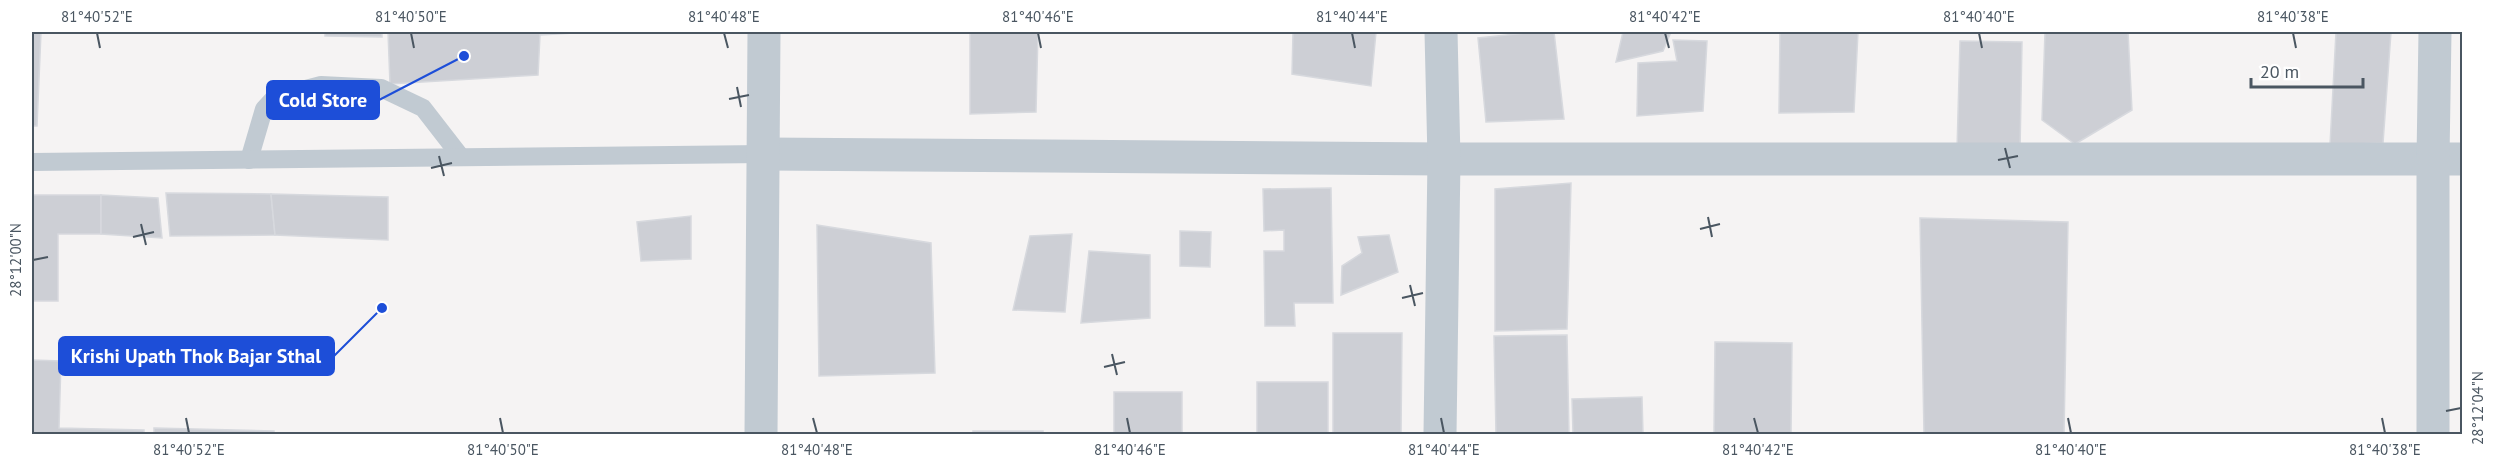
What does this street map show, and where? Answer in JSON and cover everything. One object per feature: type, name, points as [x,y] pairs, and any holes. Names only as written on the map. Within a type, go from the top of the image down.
[{"type":"street","points":[[761,435],[764,32]]},
{"type":"street","points":[[1440,32],[1444,159],[1440,435]]},
{"type":"street","points":[[2433,435],[2448,158],[2436,32]]},
{"type":"street","points":[[764,154],[1444,159],[2448,158]]},
{"type":"lane","points":[[249,160],[264,109],[274,97],[321,85],[381,88],[423,108],[461,157]]},
{"type":"lane","points":[[32,162],[764,154]]},
{"type":"building","points":[[32,32],[41,32],[37,126],[32,126]]},
{"type":"building","points":[[325,32],[382,32],[382,37],[325,36]]},
{"type":"building","points":[[388,32],[591,32],[540,35],[538,75],[390,84]]},
{"type":"building","points":[[838,32],[889,32],[838,33]]},
{"type":"building","points":[[970,32],[1038,32],[1036,112],[970,114]]},
{"type":"building","points":[[1293,32],[1376,32],[1371,86],[1292,74]]},
{"type":"building","points":[[1554,32],[1564,119],[1486,122],[1478,38]]},
{"type":"building","points":[[1623,32],[1671,32],[1663,51],[1616,62]]},
{"type":"building","points":[[1780,32],[1858,32],[1854,112],[1779,113]]},
{"type":"building","points":[[2045,32],[2128,32],[2132,110],[2075,144],[2042,120]]},
{"type":"building","points":[[2336,32],[2391,32],[2383,143],[2330,145]]},
{"type":"building","points":[[1673,40],[1707,41],[1703,111],[1637,116],[1638,63],[1677,61]]},
{"type":"building","points":[[1960,41],[2022,42],[2020,151],[1957,150]]},
{"type":"building","points":[[1571,183],[1567,329],[1495,331],[1495,189]]},
{"type":"building","points":[[1331,188],[1333,303],[1294,303],[1295,326],[1265,326],[1264,251],[1284,251],[1284,230],[1264,231],[1263,189]]},
{"type":"building","points":[[166,193],[271,194],[275,235],[170,236]]},
{"type":"building","points":[[271,194],[388,197],[388,240],[275,235]]},
{"type":"building","points":[[32,195],[101,195],[101,234],[58,234],[58,301],[32,301]]},
{"type":"building","points":[[101,195],[158,198],[162,238],[101,234]]},
{"type":"building","points":[[691,216],[691,259],[641,261],[637,222]]},
{"type":"building","points":[[1920,218],[2068,222],[2064,434],[1924,434]]},
{"type":"building","points":[[817,225],[931,243],[935,373],[819,376]]},
{"type":"building","points":[[1180,231],[1211,232],[1210,267],[1180,266]]},
{"type":"building","points":[[1072,234],[1065,312],[1013,310],[1030,236]]},
{"type":"building","points":[[1389,235],[1398,272],[1341,295],[1342,266],[1362,253],[1358,237]]},
{"type":"building","points":[[1089,251],[1150,255],[1150,318],[1081,323]]},
{"type":"building","points":[[1333,333],[1402,333],[1401,434],[1333,434]]},
{"type":"building","points":[[1567,335],[1569,434],[1496,434],[1494,336]]},
{"type":"building","points":[[1715,342],[1792,343],[1791,434],[1714,434]]},
{"type":"building","points":[[32,360],[61,361],[59,428],[144,430],[144,434],[32,434]]},
{"type":"building","points":[[1257,382],[1328,382],[1328,434],[1257,434]]},
{"type":"building","points":[[1114,392],[1182,392],[1182,434],[1114,434]]},
{"type":"building","points":[[1642,397],[1643,434],[1573,434],[1572,399]]},
{"type":"building","points":[[154,428],[274,431],[274,434],[154,434]]},
{"type":"building","points":[[973,431],[1043,431],[1043,434],[973,434]]},
{"type":"place","name":"Cold Store","points":[[464,56]]},
{"type":"place","name":"Krishi Upath Thok Bajar Sthal","points":[[382,308]]}]
